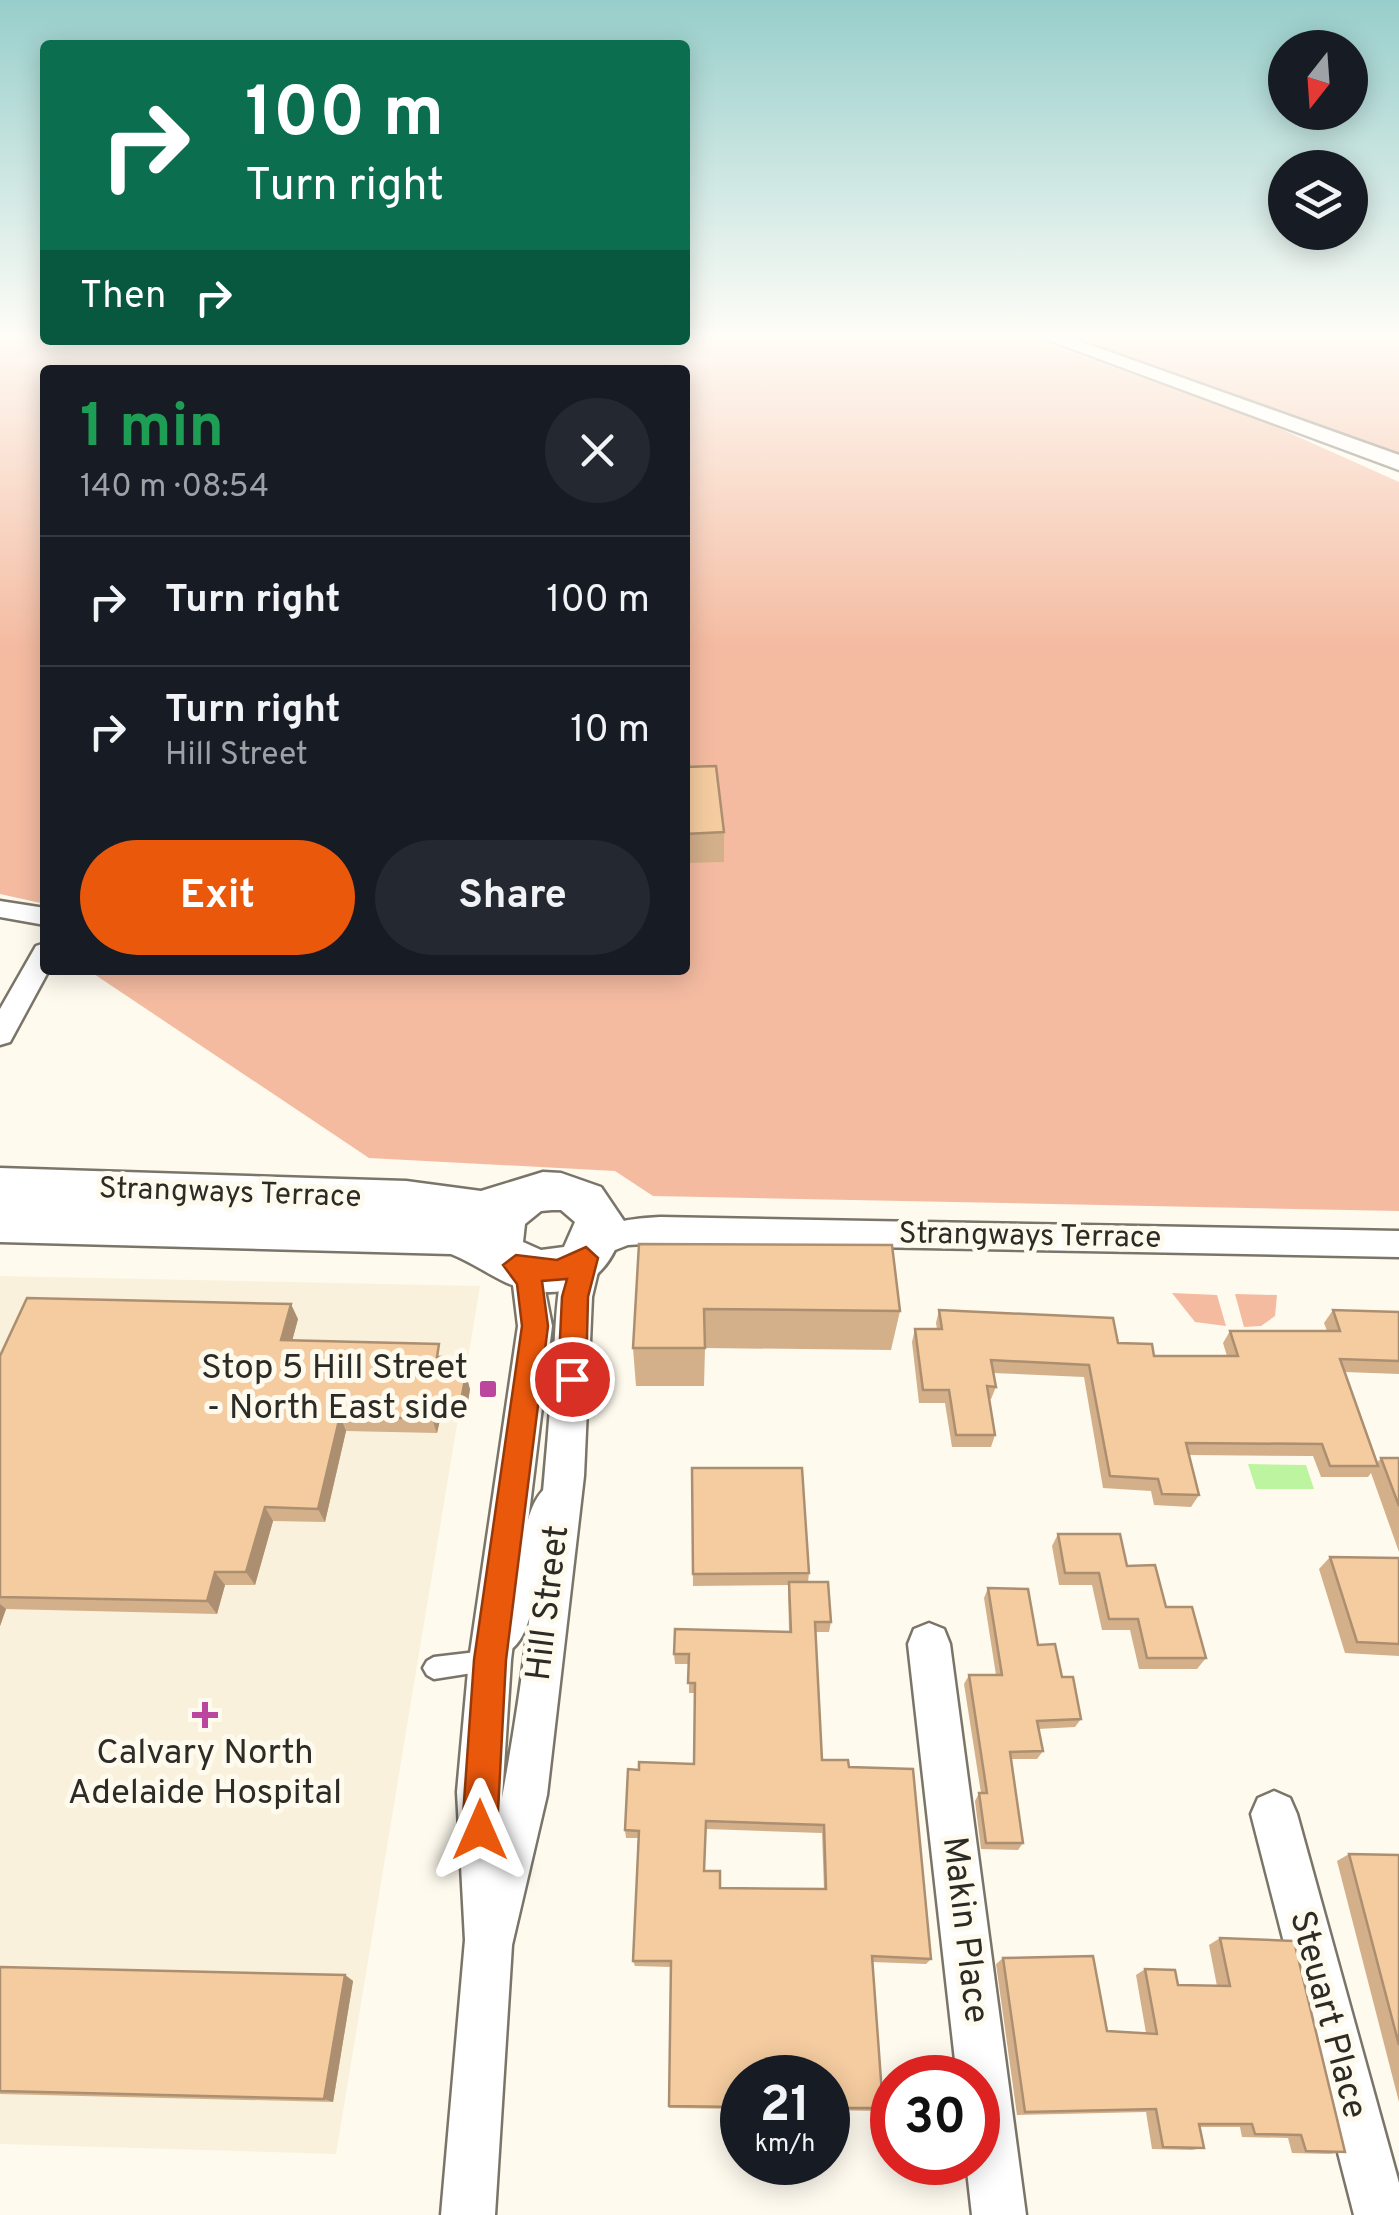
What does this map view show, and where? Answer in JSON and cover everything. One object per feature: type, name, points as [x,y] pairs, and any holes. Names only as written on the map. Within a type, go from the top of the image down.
[{"type":"street","points":[[1336,440],[1399,463]]},
{"type":"street","points":[[0,909],[30,910],[40,915]]},
{"type":"street","points":[[0,1035],[40,961]]},
{"type":"street","name":"Strangways Terrace","points":[[0,1187],[128,1207],[328,1214],[455,1234],[510,1260]]},
{"type":"street","points":[[561,1190],[584,1199],[592,1237],[560,1271],[529,1271],[510,1260],[498,1231],[501,1220],[518,1200],[537,1192],[561,1190]]},
{"type":"street","name":"Strangways Terrace","points":[[328,1214],[406,1200],[481,1210],[518,1200]]},
{"type":"street","name":"Strangways Terrace","points":[[0,1222],[128,1207]]},
{"type":"street","name":"Strangways Terrace","points":[[592,1237],[660,1230],[1399,1244]]},
{"type":"street","name":"Hill Street","points":[[488,1945],[481,1907],[479,1792],[490,1660],[592,1237]]},
{"type":"street","name":"Hill Street","points":[[468,2215],[488,1945],[525,1795],[565,1476],[548,1410],[530,1280],[510,1260]]},
{"type":"street","name":"Makin Place","points":[[929,1644],[1000,2215]]},
{"type":"street","name":"Steuart Place","points":[[1274,1814],[1381,2215]]},
{"type":"lane","points":[[434,1668],[490,1660],[525,1612],[537,1512],[565,1476]]},
{"type":"shaded area","points":[[0,440],[40,440],[40,903],[0,894]]},
{"type":"shaded area","points":[[690,440],[1306,440],[1399,482],[1399,1211],[653,1196],[615,1171],[369,1158],[95,975],[690,975]]},
{"type":"shaded area","points":[[1355,440],[1399,440],[1399,456]]},
{"type":"shaded area","name":"Calvary North Adelaide Hospital","points":[[0,1276],[480,1286],[336,2154],[0,2144]]},
{"type":"shaded area","points":[[1172,1293],[1217,1295],[1226,1326],[1195,1322]]},
{"type":"shaded area","points":[[1235,1294],[1277,1295],[1275,1316],[1261,1326],[1244,1327]]},
{"type":"shaded area","points":[[1248,1464],[1306,1465],[1314,1489],[1256,1489]]},
{"type":"building","points":[[716,766],[724,832],[690,834],[690,767]]},
{"type":"building","points":[[639,1244],[892,1245],[900,1311],[704,1309],[705,1348],[633,1348]]},
{"type":"building","points":[[27,1298],[291,1304],[281,1340],[439,1344],[437,1357],[445,1357],[442,1374],[466,1374],[460,1406],[435,1405],[432,1419],[340,1416],[318,1509],[265,1507],[246,1572],[215,1572],[207,1601],[0,1597],[0,1356]]},
{"type":"building","points":[[939,1310],[1113,1318],[1118,1343],[1152,1344],[1154,1356],[1238,1356],[1230,1331],[1340,1331],[1333,1310],[1399,1312],[1399,1361],[1340,1359],[1378,1466],[1330,1466],[1322,1444],[1186,1443],[1199,1495],[1162,1494],[1158,1479],[1110,1476],[1089,1365],[991,1360],[996,1387],[987,1386],[995,1435],[956,1435],[949,1390],[923,1390],[915,1329],[942,1329]]},
{"type":"building","points":[[1381,1458],[1399,1458],[1399,1506]]},
{"type":"building","points":[[692,1468],[802,1468],[809,1573],[693,1574]]},
{"type":"building","points":[[1058,1534],[1120,1534],[1127,1566],[1155,1565],[1166,1607],[1192,1607],[1206,1658],[1147,1658],[1138,1619],[1109,1619],[1099,1573],[1065,1573]]},
{"type":"building","points":[[1330,1557],[1399,1558],[1399,1644],[1357,1642]]},
{"type":"building","points":[[789,1582],[828,1582],[831,1622],[815,1622],[822,1760],[848,1760],[849,1767],[913,1769],[931,1959],[872,1956],[879,2055],[870,2055],[870,2108],[850,2108],[850,2055],[720,2055],[720,2107],[669,2106],[671,1961],[633,1961],[639,1831],[625,1830],[628,1769],[639,1770],[639,1762],[694,1764],[695,1683],[688,1683],[689,1654],[674,1654],[675,1629],[791,1632]],"holes":[[[706,1821],[824,1825],[826,1889],[720,1888],[720,1871],[704,1871]]]},
{"type":"building","points":[[988,1588],[1028,1589],[1038,1645],[1055,1644],[1062,1677],[1073,1677],[1081,1719],[1037,1721],[1043,1751],[1010,1752],[1023,1843],[986,1843],[979,1793],[987,1793],[969,1675],[1002,1675]]},
{"type":"building","points":[[1349,1854],[1399,1855],[1399,2045]]},
{"type":"building","points":[[1220,1938],[1294,1941],[1345,2152],[1306,2151],[1301,2135],[1255,2134],[1252,2124],[1199,2124],[1204,2148],[1163,2147],[1156,2109],[1025,2112],[1003,1958],[1093,1956],[1107,2031],[1157,2034],[1145,1969],[1175,1970],[1178,1985],[1230,1986]]},
{"type":"building","points":[[0,1967],[345,1975],[324,2099],[0,2091]]},
{"type":"place","name":"Stop 5 Hill Street - North East side","points":[[488,1389]]},
{"type":"place","name":"Calvary North Adelaide Hospital","points":[[205,1715]]},
{"type":"route","points":[[480,1830],[479,1792],[490,1660],[535,1326],[530,1280],[516,1265],[529,1271],[560,1271],[586,1258],[575,1297],[572,1379]]}]
